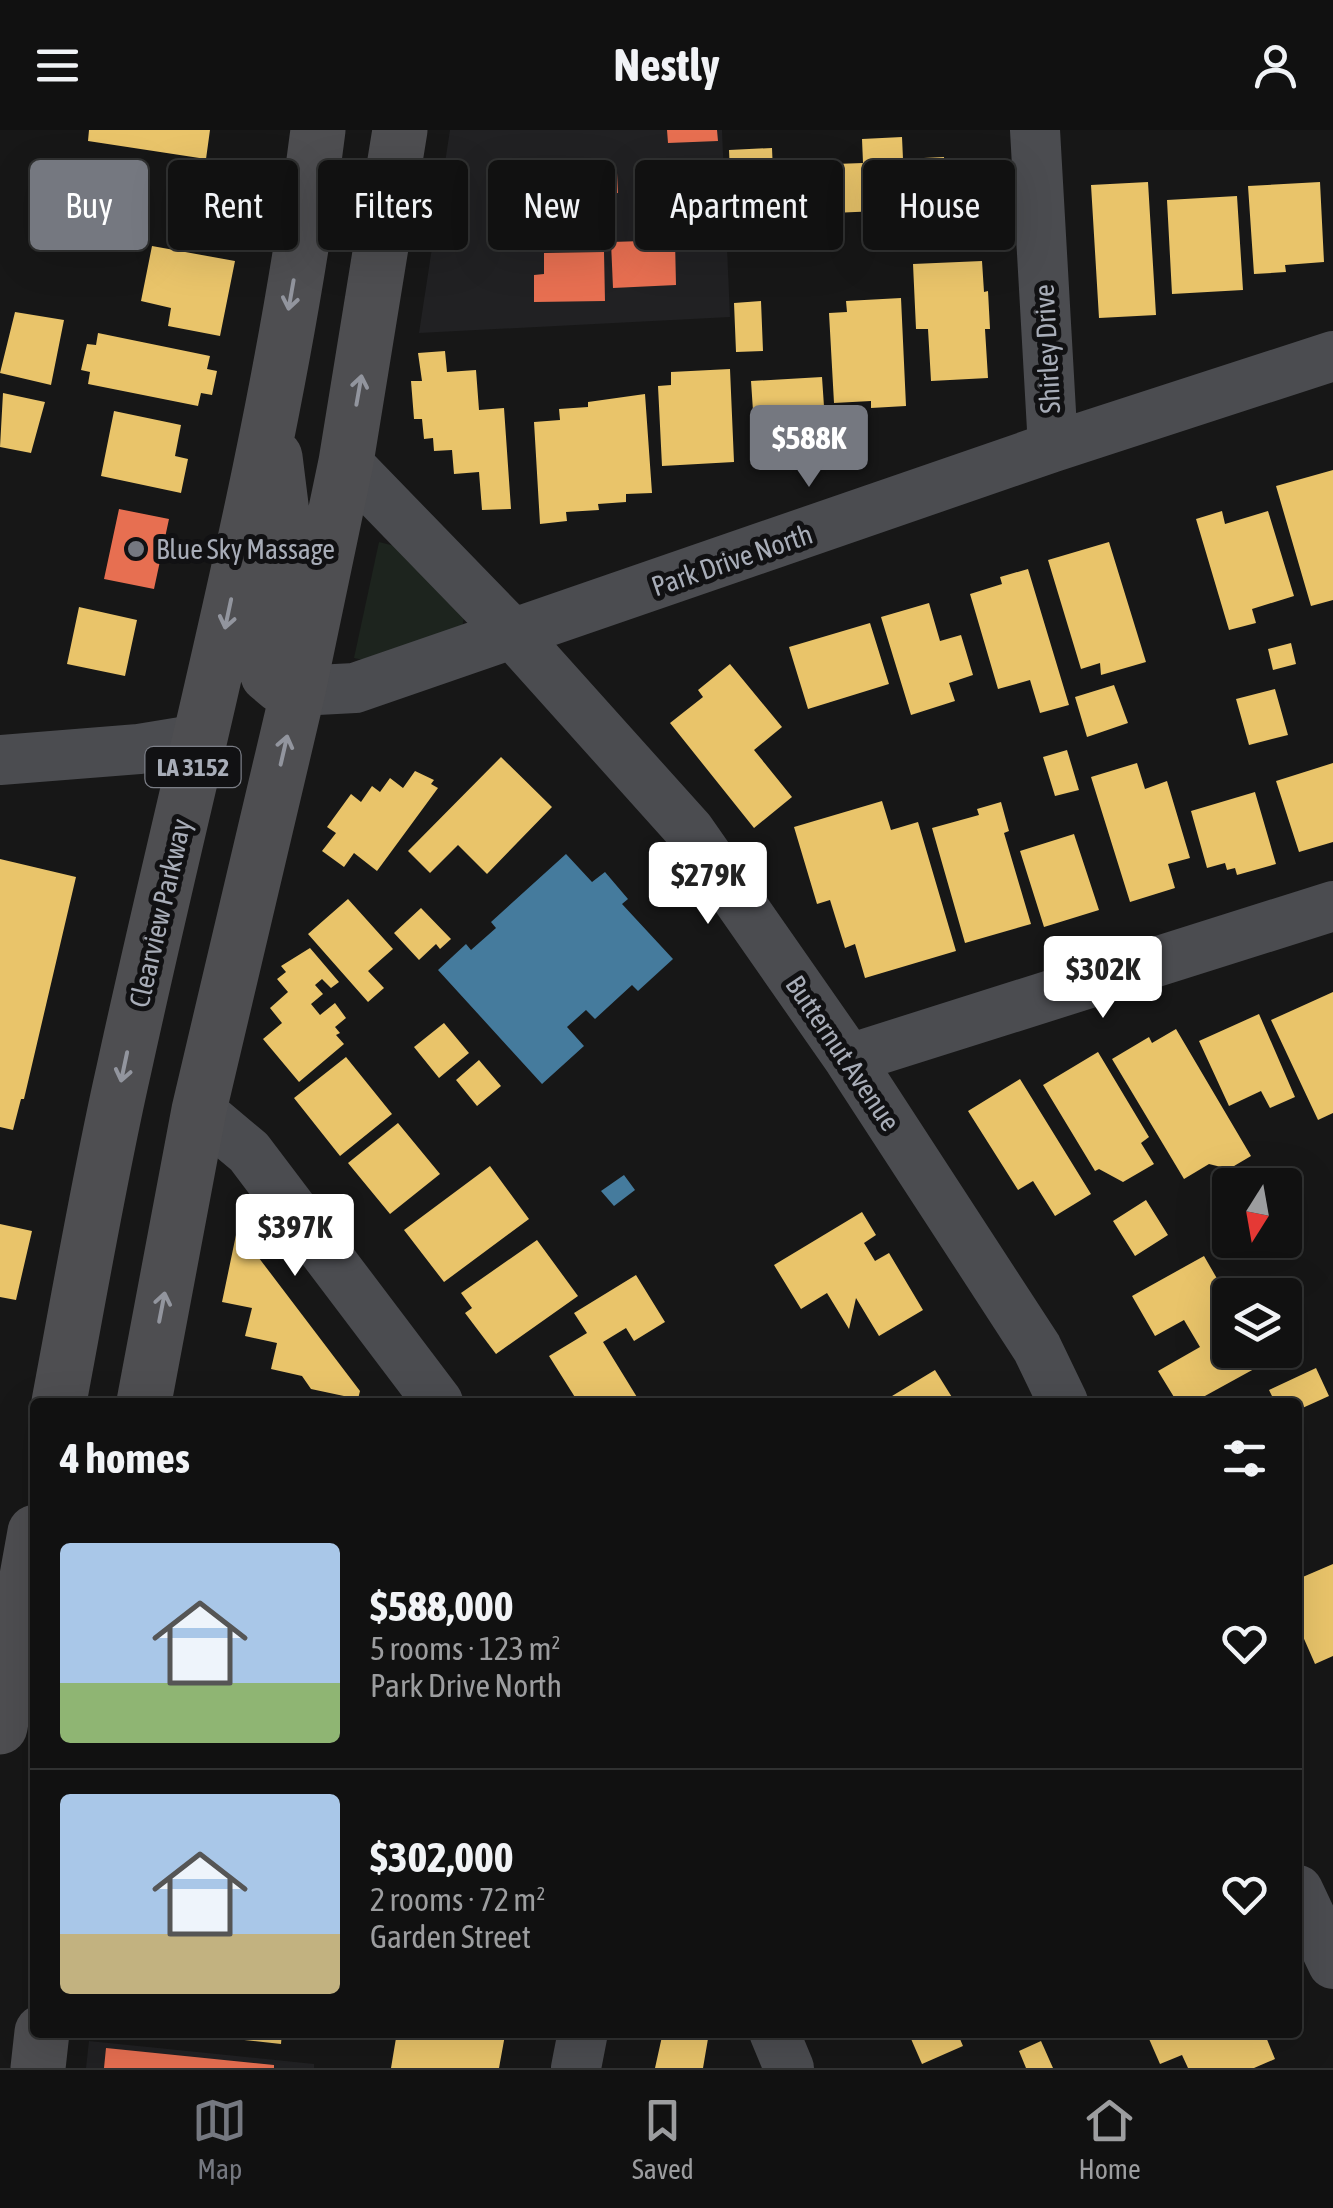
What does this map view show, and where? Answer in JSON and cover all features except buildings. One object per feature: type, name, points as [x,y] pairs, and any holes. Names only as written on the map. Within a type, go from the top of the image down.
[{"type":"highway","name":"Clearview Parkway","points":[[60,1398],[123,1071],[269,416],[318,130]]},
{"type":"highway","name":"LA 3152","points":[[145,1398],[199,1110],[298,691],[346,462],[400,130]]},
{"type":"highway","points":[[269,416],[285,537],[262,654],[268,675],[281,686],[298,691]]},
{"type":"highway","points":[[200,739],[231,746],[243,758],[244,775],[214,899],[216,1041]]},
{"type":"highway","points":[[0,1727],[30,1560]]},
{"type":"highway","points":[[38,2068],[41,2038]]},
{"type":"street","name":"Shirley Drive","points":[[1035,130],[1053,447]]},
{"type":"street","name":"Park Drive North","points":[[298,691],[355,688],[1053,447],[1333,356]]},
{"type":"street","name":"Butternut Avenue","points":[[346,462],[514,636],[690,832],[849,1059],[1037,1348],[1061,1398]]},
{"type":"street","points":[[0,760],[139,749],[200,739]]},
{"type":"street","points":[[849,1059],[1333,906]]},
{"type":"street","points":[[199,1110],[249,1152],[435,1398]]},
{"type":"street","points":[[1302,1898],[1333,1964]]},
{"type":"street","points":[[576,2068],[582,2038]]},
{"type":"street","points":[[776,2038],[789,2068]]},
{"type":"shaded area","points":[[450,130],[722,130],[723,160],[635,160],[635,250],[727,250],[730,317],[419,333],[432,250],[468,250],[468,160],[445,160]]},
{"type":"shaded area","points":[[379,542],[395,546],[464,618],[462,627],[364,660],[354,658]]},
{"type":"shaded area","points":[[89,2041],[314,2064],[314,2068],[86,2068]]},
{"type":"place","name":"Blue Sky Massage","points":[[136,549]]}]
